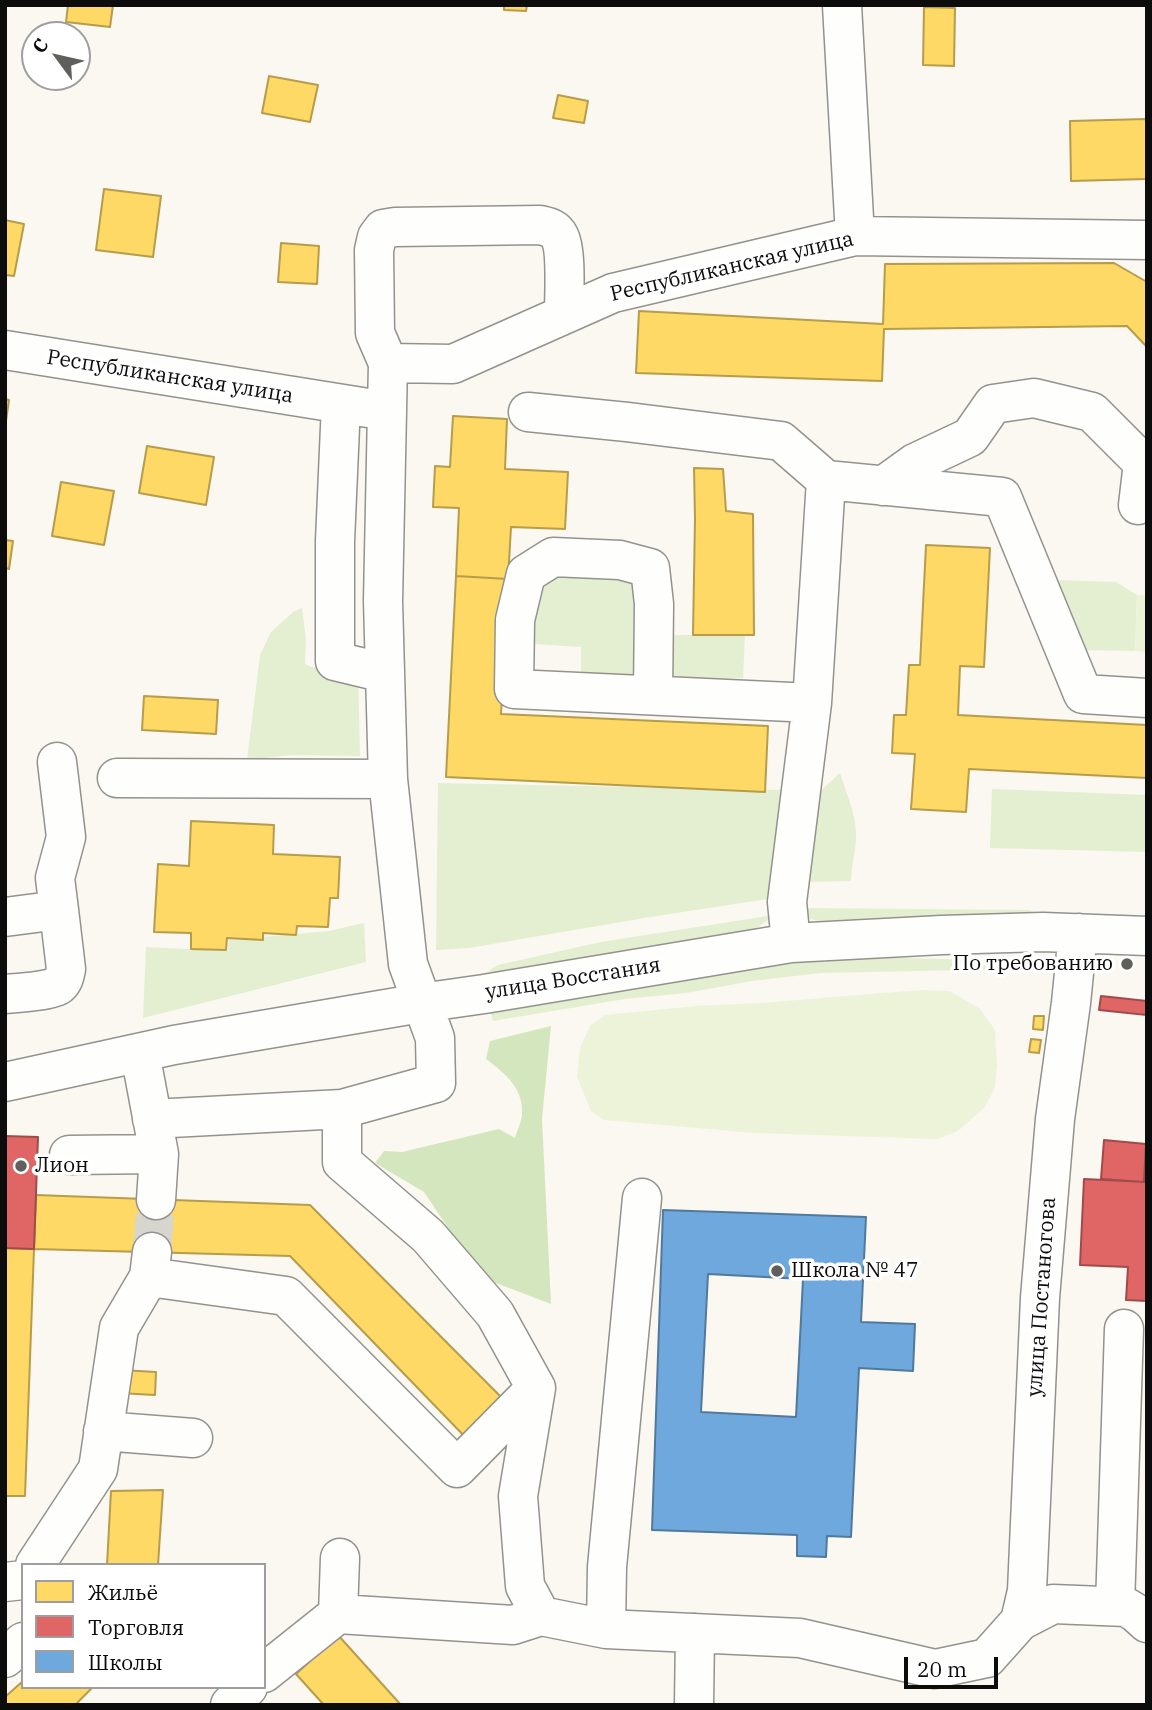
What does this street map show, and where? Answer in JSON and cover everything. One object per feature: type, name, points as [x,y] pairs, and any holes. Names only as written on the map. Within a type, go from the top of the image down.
[{"type":"street","points":[[842,5],[855,236]]},
{"type":"street","points":[[69,1155],[156,1137],[342,1110],[436,1083],[435,1038],[408,964],[388,779],[383,601],[388,363],[375,333],[374,250],[377,237],[383,229],[395,227],[540,225],[551,228],[560,236],[564,252],[565,314]]},
{"type":"street","name":"Республиканская улица","points":[[388,363],[453,364],[613,293],[855,236],[1147,240]]},
{"type":"street","name":"Республиканская улица","points":[[5,350],[387,411]]},
{"type":"street","points":[[883,486],[915,463],[970,438],[993,404],[1034,398],[1092,412],[1143,463],[1138,505]]},
{"type":"street","points":[[341,404],[335,541],[335,661],[385,673]]},
{"type":"street","points":[[528,412],[780,441],[826,480],[1002,497],[1083,694],[1147,698]]},
{"type":"street","points":[[791,943],[787,901],[812,703],[826,480]]},
{"type":"street","points":[[653,695],[654,604],[650,568],[620,559],[553,557],[526,574],[515,620],[514,689],[812,703]]},
{"type":"street","points":[[5,994],[52,988],[59,986],[65,978],[55,878],[66,838],[57,762]]},
{"type":"street","points":[[117,778],[388,779]]},
{"type":"street","points":[[5,917],[59,910]]},
{"type":"street","name":"улица Восстания","points":[[5,1082],[174,1045],[791,943],[1043,932],[1147,936]]},
{"type":"street","name":"улица Постаногова","points":[[1020,1621],[1027,1591],[1040,1298],[1055,1119],[1078,933]]},
{"type":"street","points":[[139,1053],[156,1137],[156,1200]]},
{"type":"street","points":[[342,1110],[342,1162],[428,1236],[495,1314],[536,1388],[518,1496],[525,1586],[541,1616]]},
{"type":"street","points":[[606,1629],[607,1567],[642,1198]]},
{"type":"street","points":[[36,1563],[98,1469],[119,1328],[151,1265],[286,1296],[457,1468],[536,1388]]},
{"type":"street","points":[[266,1671],[338,1614],[513,1625],[541,1616],[606,1629],[800,1638],[935,1669],[987,1658],[1020,1621],[1052,1604],[1131,1615],[1125,1328]]},
{"type":"street","points":[[103,1431],[193,1438]]},
{"type":"street","points":[[60,1563],[65,1519]]},
{"type":"street","points":[[338,1614],[340,1558]]},
{"type":"street","points":[[694,1705],[695,1633]]},
{"type":"street","points":[[5,1658],[21,1644]]},
{"type":"street","points":[[230,1705],[246,1689]]},
{"type":"street","points":[[260,1689],[274,1705]]},
{"type":"green space","points":[[639,574],[649,681],[581,675],[581,647],[518,643],[533,576]]},
{"type":"green space","points":[[1053,580],[1116,582],[1137,595],[1135,651],[1078,650]]},
{"type":"green space","points":[[1137,595],[1147,595],[1147,652],[1135,651]]},
{"type":"green space","points":[[302,608],[306,639],[305,664],[358,672],[360,756],[291,755],[247,760],[260,655],[271,632],[293,612]]},
{"type":"green space","points":[[657,635],[745,635],[743,678],[656,681]]},
{"type":"green space","points":[[840,773],[856,829],[851,881],[802,882],[807,803]]},
{"type":"green space","points":[[438,783],[776,790],[789,788],[768,899],[469,948],[436,950]]},
{"type":"green space","points":[[992,789],[1147,795],[1147,852],[990,848]]},
{"type":"green space","points":[[806,908],[1029,910],[1036,913],[830,922],[807,917]]},
{"type":"green space","points":[[768,916],[768,920],[754,930],[489,976],[490,970],[498,965],[601,942]]},
{"type":"green space","points":[[364,923],[366,962],[143,1018],[146,947],[228,951],[229,940],[329,931]]},
{"type":"green space","points":[[818,958],[1012,961],[1011,969],[821,973],[625,999],[493,1021],[491,1013],[603,991]]},
{"type":"green space","points":[[921,990],[950,991],[980,1009],[995,1030],[995,1088],[984,1108],[958,1131],[937,1139],[755,1133],[604,1120],[591,1111],[577,1077],[580,1048],[590,1026],[605,1015]]},
{"type":"green space","points":[[551,1026],[542,1119],[551,1304],[479,1274],[424,1192],[375,1163],[384,1151],[402,1152],[499,1129],[515,1138],[522,1115],[520,1097],[507,1076],[486,1059],[490,1041]]},
{"type":"building: Жильё","points":[[68,5],[113,5],[110,27],[91,25],[91,21],[66,21]]},
{"type":"building: Жильё","points":[[504,5],[527,5],[526,11],[504,10]]},
{"type":"building: Жильё","points":[[924,7],[955,8],[954,66],[923,65]]},
{"type":"building: Жильё","points":[[269,76],[318,85],[310,122],[262,113]]},
{"type":"building: Жильё","points":[[558,95],[588,101],[584,123],[553,118]]},
{"type":"building: Жильё","points":[[1147,119],[1147,179],[1071,181],[1070,121]]},
{"type":"building: Жильё","points":[[104,189],[161,196],[153,257],[96,250]]},
{"type":"building: Жильё","points":[[5,220],[24,224],[14,276],[5,275]]},
{"type":"building: Жильё","points":[[281,243],[319,246],[317,284],[278,282]]},
{"type":"building: Жильё","points":[[1114,263],[1147,282],[1147,347],[1127,326],[884,329],[882,381],[636,373],[639,311],[883,324],[885,264]]},
{"type":"building: Жильё","points":[[5,399],[9,400],[5,428]]},
{"type":"building: Жильё","points":[[453,416],[507,419],[505,469],[568,472],[565,529],[511,527],[508,579],[456,576],[459,508],[433,507],[435,466],[450,467]]},
{"type":"building: Жильё","points":[[147,446],[214,457],[206,505],[139,493]]},
{"type":"building: Жильё","points":[[694,468],[723,469],[726,511],[753,514],[754,635],[693,635]]},
{"type":"building: Жильё","points":[[61,482],[114,491],[104,545],[52,536]]},
{"type":"building: Жильё","points":[[5,540],[13,541],[9,569],[5,568]]},
{"type":"building: Жильё","points":[[926,545],[990,548],[984,667],[960,666],[958,715],[1147,725],[1147,778],[969,769],[966,812],[911,809],[915,754],[892,753],[894,715],[906,715],[909,665],[920,665]]},
{"type":"building: Жильё","points":[[456,576],[508,579],[501,714],[768,726],[765,792],[446,777]]},
{"type":"building: Жильё","points":[[144,696],[218,700],[216,734],[142,730]]},
{"type":"building: Жильё","points":[[191,821],[274,825],[273,854],[340,857],[338,898],[330,898],[328,927],[297,926],[296,935],[263,933],[263,940],[227,938],[226,950],[191,949],[191,933],[154,932],[158,864],[189,866]]},
{"type":"building: Жильё","points":[[1034,1016],[1044,1016],[1043,1030],[1033,1029]]},
{"type":"building: Жильё","points":[[1031,1039],[1041,1040],[1039,1053],[1029,1052]]},
{"type":"building: Жильё","points":[[36,1195],[310,1205],[506,1402],[470,1442],[290,1256],[34,1249]]},
{"type":"building: Жильё","points":[[5,1248],[34,1249],[25,1496],[5,1496]]},
{"type":"building: Жильё","points":[[121,1370],[156,1372],[155,1395],[119,1393]]},
{"type":"building: Жильё","points":[[163,1490],[158,1563],[107,1563],[111,1491]]},
{"type":"building: Жильё","points":[[338,1635],[401,1705],[324,1705],[296,1674]]},
{"type":"building: Жильё","points":[[21,1683],[21,1689],[91,1689],[75,1705],[5,1705],[5,1697]]},
{"type":"building: Торговля","points":[[1101,996],[1147,1001],[1147,1015],[1099,1010]]},
{"type":"building: Торговля","name":"Лион","points":[[5,1136],[38,1137],[34,1249],[5,1248]]},
{"type":"building: Торговля","points":[[1104,1140],[1146,1144],[1144,1182],[1101,1179]]},
{"type":"building: Торговля","points":[[1084,1179],[1147,1182],[1147,1301],[1126,1300],[1128,1267],[1080,1265]]},
{"type":"building: Школы","points":[[663,1210],[866,1217],[861,1322],[915,1324],[913,1371],[859,1368],[851,1537],[827,1536],[826,1557],[797,1556],[797,1535],[652,1530]],"holes":[[[708,1274],[803,1279],[796,1417],[701,1412]]]},
{"type":"tunnel","points":[[152,1252],[156,1200]]},
{"type":"place","name":"По требованию","points":[[1127,964]]},
{"type":"place","name":"Лион","points":[[21,1166]]},
{"type":"place","name":"Школа № 47","points":[[777,1271]]}]
